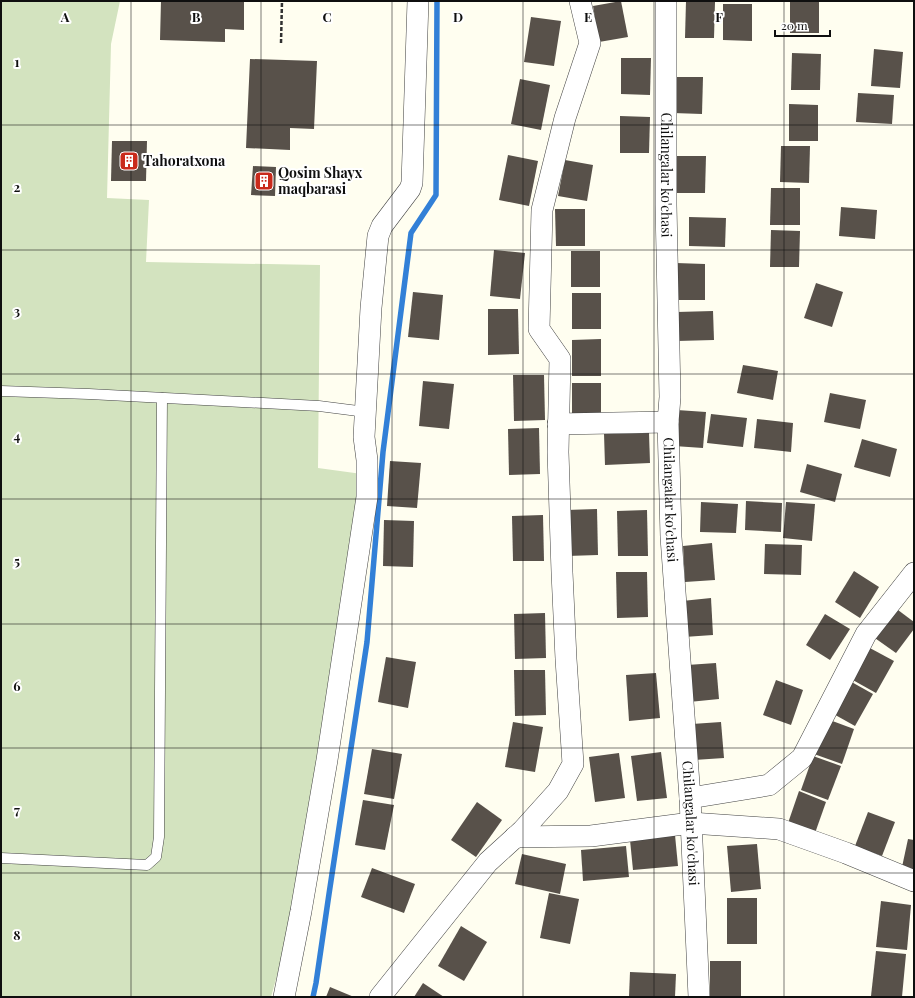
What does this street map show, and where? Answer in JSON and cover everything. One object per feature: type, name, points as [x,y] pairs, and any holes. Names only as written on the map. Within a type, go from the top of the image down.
[{"type":"street","points":[[284,997],[301,911],[327,760],[367,497],[367,460],[364,437],[371,308],[378,236],[382,226],[410,189],[412,183],[418,1]]},
{"type":"street","points":[[380,997],[488,862],[522,831],[558,791],[573,764],[566,660],[558,452],[560,359],[539,329],[542,210],[565,118],[590,44],[580,1]]},
{"type":"street","name":"Chilangalar ko'chasi","points":[[666,1],[666,205],[670,397],[668,422],[672,537],[690,798],[699,997]]},
{"type":"street","points":[[558,424],[668,422]]},
{"type":"street","points":[[690,798],[769,785],[802,758],[866,634],[914,572]]},
{"type":"street","points":[[515,837],[591,836],[691,823],[779,829],[846,853],[914,881]]},
{"type":"lane","points":[[1,391],[319,406],[366,412]]},
{"type":"lane","points":[[1,858],[147,865],[156,857],[159,829],[162,398]]},
{"type":"path","points":[[280,43],[282,1]]},
{"type":"green space","points":[[1,1],[120,1],[111,44],[107,198],[149,200],[146,262],[320,265],[318,468],[362,474],[295,911],[271,997],[1,997]]},
{"type":"building","points":[[161,1],[244,1],[244,30],[225,29],[225,42],[160,40]]},
{"type":"building","points":[[621,1],[628,37],[599,42],[593,6]]},
{"type":"building","points":[[686,1],[715,2],[714,38],[685,38]]},
{"type":"building","points":[[790,1],[819,1],[819,33],[790,33]]},
{"type":"building","points":[[723,4],[752,4],[752,41],[723,40]]},
{"type":"building","points":[[531,17],[561,21],[554,66],[524,62]]},
{"type":"building","points":[[874,49],[903,52],[900,88],[871,86]]},
{"type":"building","points":[[792,53],[821,54],[820,90],[791,90]]},
{"type":"building","points":[[621,58],[651,58],[650,95],[621,94]]},
{"type":"building","points":[[250,59],[317,61],[314,129],[290,128],[290,150],[246,148]]},
{"type":"building","points":[[674,77],[703,77],[702,114],[673,113]]},
{"type":"building","points":[[520,79],[550,85],[541,130],[511,124]]},
{"type":"building","points":[[858,93],[894,95],[892,124],[856,122]]},
{"type":"building","points":[[789,104],[818,105],[818,141],[789,141]]},
{"type":"building","points":[[620,116],[650,117],[649,153],[620,153]]},
{"type":"building","name":"Tahoratxona","points":[[112,141],[147,141],[146,181],[111,181]]},
{"type":"building","points":[[781,146],[810,146],[809,183],[780,182]]},
{"type":"building","points":[[508,155],[538,161],[529,206],[499,200]]},
{"type":"building","points":[[676,156],[706,156],[705,193],[676,193]]},
{"type":"building","points":[[565,160],[593,165],[587,201],[558,196]]},
{"type":"building","name":"Qosim Shayx maqbarasi","points":[[253,166],[276,167],[275,196],[251,195]]},
{"type":"building","points":[[771,188],[800,188],[800,225],[770,225]]},
{"type":"building","points":[[841,207],[877,210],[875,239],[839,236]]},
{"type":"building","points":[[555,209],[585,209],[585,246],[556,246]]},
{"type":"building","points":[[689,217],[726,218],[725,247],[689,246]]},
{"type":"building","points":[[771,230],[800,231],[799,267],[770,267]]},
{"type":"building","points":[[494,250],[525,253],[520,299],[490,296]]},
{"type":"building","points":[[571,251],[600,251],[600,287],[571,287]]},
{"type":"building","points":[[676,263],[705,264],[705,300],[676,300]]},
{"type":"building","points":[[816,283],[843,292],[832,327],[804,318]]},
{"type":"building","points":[[413,292],[443,295],[439,340],[408,337]]},
{"type":"building","points":[[572,293],[601,293],[601,329],[572,329]]},
{"type":"building","points":[[488,309],[518,309],[519,354],[488,355]]},
{"type":"building","points":[[713,311],[714,340],[677,341],[677,312]]},
{"type":"building","points":[[601,339],[601,376],[572,376],[572,340]]},
{"type":"building","points":[[743,365],[778,371],[773,400],[737,393]]},
{"type":"building","points":[[513,375],[544,375],[545,420],[514,421]]},
{"type":"building","points":[[423,381],[454,384],[449,429],[419,426]]},
{"type":"building","points":[[572,383],[601,383],[601,419],[572,419]]},
{"type":"building","points":[[830,393],[866,400],[860,429],[824,422]]},
{"type":"building","points":[[677,410],[706,412],[703,448],[674,446]]},
{"type":"building","points":[[711,414],[747,418],[743,447],[707,443]]},
{"type":"building","points":[[757,419],[793,423],[791,452],[754,448]]},
{"type":"building","points":[[539,428],[540,474],[509,475],[508,429]]},
{"type":"building","points":[[649,433],[650,463],[605,465],[604,434]]},
{"type":"building","points":[[862,439],[897,449],[890,477],[854,467]]},
{"type":"building","points":[[390,461],[421,463],[417,508],[387,506]]},
{"type":"building","points":[[807,464],[842,474],[835,502],[800,492]]},
{"type":"building","points":[[746,501],[782,503],[781,532],[745,530]]},
{"type":"building","points":[[701,502],[738,504],[736,533],[700,532]]},
{"type":"building","points":[[786,502],[815,504],[812,541],[783,538]]},
{"type":"building","points":[[597,509],[598,555],[567,556],[566,510]]},
{"type":"building","points":[[647,510],[648,556],[618,556],[617,511]]},
{"type":"building","points":[[543,515],[544,561],[513,561],[512,516]]},
{"type":"building","points":[[384,520],[414,521],[413,567],[383,566]]},
{"type":"building","points":[[712,543],[715,580],[685,582],[683,546]]},
{"type":"building","points":[[765,544],[802,545],[801,575],[764,574]]},
{"type":"building","points":[[854,571],[879,587],[860,618],[835,602]]},
{"type":"building","points":[[616,572],[647,572],[648,617],[617,618]]},
{"type":"building","points":[[711,598],[713,635],[684,637],[682,601]]},
{"type":"building","points":[[894,607],[914,622],[914,629],[896,653],[872,636]]},
{"type":"building","points":[[545,613],[546,658],[515,659],[514,614]]},
{"type":"building","points":[[825,614],[850,629],[830,660],[806,645]]},
{"type":"building","points":[[868,647],[894,661],[876,693],[851,679]]},
{"type":"building","points":[[386,657],[416,662],[408,708],[378,702]]},
{"type":"building","points":[[716,663],[719,699],[689,702],[687,665]]},
{"type":"building","points":[[514,670],[545,670],[546,715],[515,716]]},
{"type":"building","points":[[656,673],[660,718],[629,721],[626,675]]},
{"type":"building","points":[[776,680],[803,690],[791,725],[763,715]]},
{"type":"building","points":[[848,680],[873,694],[855,726],[830,712]]},
{"type":"building","points":[[827,719],[854,729],[842,764],[814,754]]},
{"type":"building","points":[[513,722],[543,727],[535,772],[505,767]]},
{"type":"building","points":[[721,722],[724,758],[694,760],[692,724]]},
{"type":"building","points":[[372,749],[402,754],[394,799],[364,794]]},
{"type":"building","points":[[661,752],[667,798],[637,801],[631,756]]},
{"type":"building","points":[[619,753],[625,798],[595,802],[589,757]]},
{"type":"building","points":[[813,756],[841,766],[828,800],[801,790]]},
{"type":"building","points":[[799,791],[826,802],[814,836],[787,826]]},
{"type":"building","points":[[363,800],[394,805],[385,850],[355,845]]},
{"type":"building","points":[[477,802],[502,820],[476,857],[451,840]]},
{"type":"building","points":[[868,812],[895,822],[882,856],[855,846]]},
{"type":"building","points":[[675,835],[678,866],[633,870],[630,840]]},
{"type":"building","points":[[908,839],[914,840],[914,870],[902,867]]},
{"type":"building","points":[[757,844],[761,889],[731,892],[727,846]]},
{"type":"building","points":[[626,846],[629,877],[583,881],[581,850]]},
{"type":"building","points":[[522,854],[566,864],[560,894],[515,884]]},
{"type":"building","points":[[372,868],[415,884],[404,913],[361,897]]},
{"type":"building","points":[[549,893],[579,899],[570,944],[540,938]]},
{"type":"building","points":[[727,898],[757,898],[757,944],[727,944]]},
{"type":"building","points":[[881,901],[911,905],[907,950],[876,947]]},
{"type":"building","points":[[461,926],[487,942],[464,981],[438,966]]},
{"type":"building","points":[[876,951],[906,954],[902,997],[871,996]]},
{"type":"building","points":[[710,961],[741,961],[741,997],[710,997]]},
{"type":"building","points":[[630,972],[676,974],[675,997],[629,997]]},
{"type":"building","points":[[423,983],[444,997],[414,997]]},
{"type":"building","points":[[330,987],[354,997],[326,997]]},
{"type":"waterway","points":[[313,997],[367,642],[383,452],[411,233],[436,195],[437,1]]},
{"type":"place","name":"Tahoratxona","points":[[129,161]]},
{"type":"place","name":"Qosim Shayx maqbarasi","points":[[264,181]]}]
